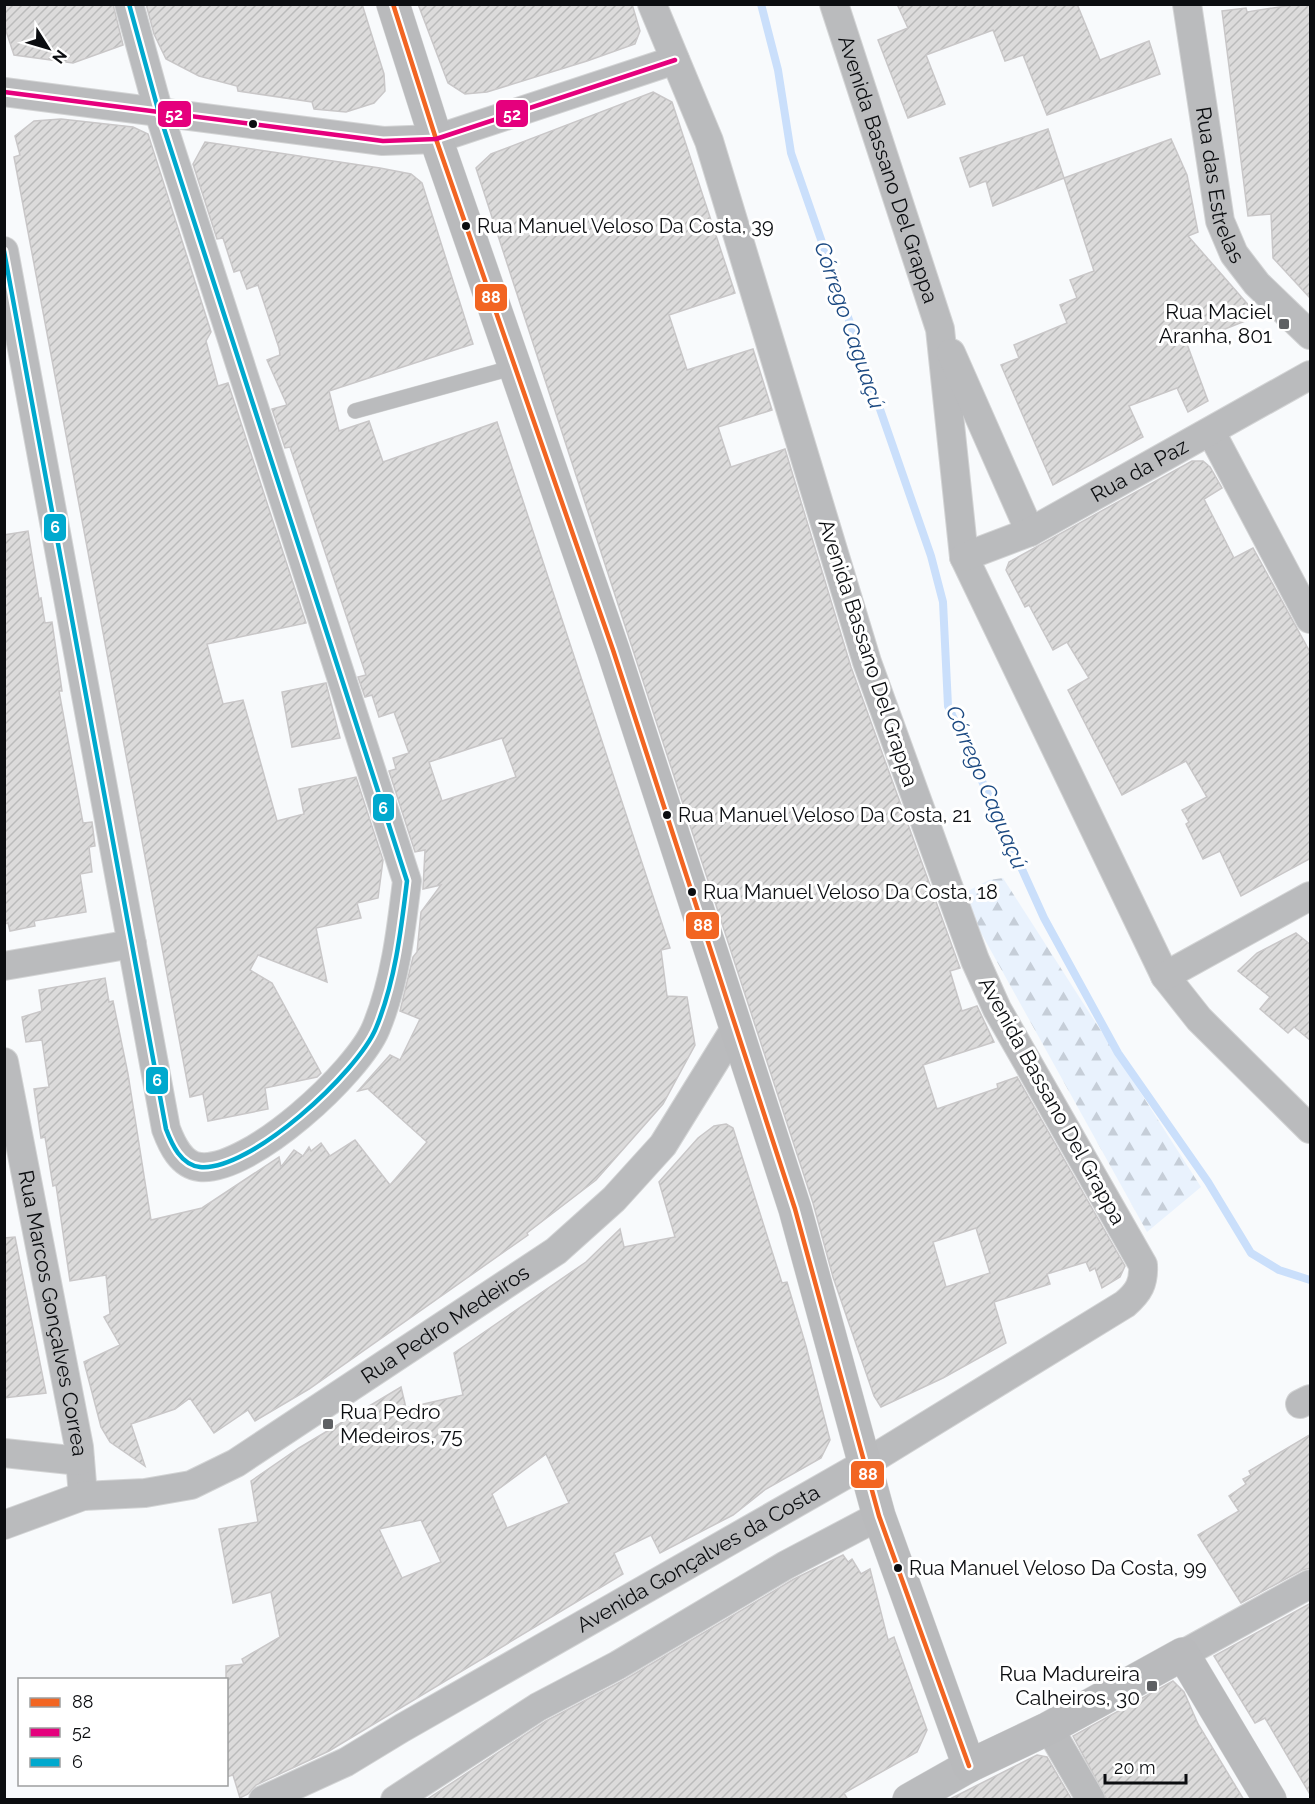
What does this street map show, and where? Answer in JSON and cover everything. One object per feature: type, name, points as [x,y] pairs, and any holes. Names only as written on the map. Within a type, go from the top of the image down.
[{"type":"main road","points":[[393,4],[436,139],[613,650],[795,1209],[879,1516],[969,1766],[1050,1728],[1183,1654],[1270,1800]]},
{"type":"street","points":[[4,251],[7,281],[166,1129],[174,1147],[184,1161],[199,1167],[221,1166],[245,1155],[304,1113],[341,1079],[376,1030],[398,951],[407,882],[159,112],[129,4]]},
{"type":"street","name":"Avenida Bassano Del Grappa","points":[[652,4],[709,141],[867,662],[975,960],[997,1009],[1143,1265],[1144,1279],[1137,1293],[1125,1304]]},
{"type":"street","name":"Avenida Bassano Del Grappa","points":[[834,4],[940,328],[964,557],[1165,976],[1199,1019],[1311,1128]]},
{"type":"street","name":"Rua das Estrelas","points":[[1187,4],[1220,221],[1234,254],[1257,284],[1311,335]]},
{"type":"street","points":[[4,92],[383,141],[436,139],[675,60]]},
{"type":"street","points":[[940,328],[1030,532]]},
{"type":"street","name":"Rua da Paz","points":[[964,557],[1030,532],[1311,375]]},
{"type":"street","points":[[1211,432],[1311,619]]},
{"type":"street","points":[[1165,976],[1311,896]]},
{"type":"street","points":[[4,966],[132,944]]},
{"type":"street","name":"Rua Pedro Medeiros","points":[[4,1525],[82,1496],[145,1493],[191,1485],[236,1464],[556,1251],[614,1199],[663,1145],[736,1028]]},
{"type":"street","name":"Rua Marcos Gonçalves Correa","points":[[4,1062],[80,1461],[82,1496]]},
{"type":"street","name":"Avenida Gonçalves da Costa","points":[[263,1800],[346,1762],[866,1463],[1125,1304]]},
{"type":"street","points":[[4,1454],[80,1461]]},
{"type":"street","points":[[395,1800],[538,1707],[618,1665],[786,1565],[879,1516]]},
{"type":"street","points":[[1183,1654],[1311,1584]]},
{"type":"street","points":[[1050,1728],[1091,1800]]},
{"type":"street","points":[[916,1798],[969,1766]]},
{"type":"lane","points":[[355,411],[515,367]]},
{"type":"green space","points":[[1003,878],[1201,1187],[1147,1232],[960,895],[989,880]]},
{"type":"building","points":[[4,4],[113,4],[123,45],[73,63],[14,55],[4,25]]},
{"type":"building","points":[[146,4],[362,4],[384,74],[385,91],[374,103],[346,112],[314,109],[312,102],[238,91],[237,86],[199,76],[166,59],[154,34]]},
{"type":"building","points":[[418,4],[632,4],[640,31],[635,44],[487,92],[465,94],[448,83]]},
{"type":"building","points":[[897,4],[1077,4],[1100,60],[1149,41],[1160,74],[1047,115],[1023,55],[1005,61],[993,30],[926,55],[945,104],[908,118],[878,40],[908,28]]},
{"type":"building","points":[[1311,4],[1311,299],[1273,258],[1271,214],[1248,216],[1222,11],[1246,8],[1247,12]]},
{"type":"building","points":[[653,92],[672,102],[735,293],[669,315],[687,370],[753,349],[772,410],[718,427],[731,467],[785,449],[851,667],[960,968],[950,971],[962,1011],[977,1006],[994,1042],[923,1065],[937,1109],[998,1088],[997,1084],[1017,1077],[1125,1266],[1120,1277],[1102,1288],[1095,1268],[1090,1271],[1086,1262],[1047,1274],[1050,1284],[994,1302],[1006,1343],[943,1378],[881,1407],[874,1396],[833,1277],[813,1203],[476,168],[491,154]],"holes":[[[976,1228],[990,1273],[946,1287],[933,1242]]]},
{"type":"building","points":[[61,119],[133,127],[148,134],[211,332],[206,341],[218,386],[228,383],[306,623],[207,644],[223,704],[243,700],[277,821],[304,814],[299,789],[356,777],[383,860],[378,898],[357,903],[361,918],[316,928],[327,982],[258,955],[250,970],[272,983],[321,1073],[317,1077],[265,1088],[268,1109],[208,1121],[203,1094],[190,1097],[14,157],[20,155],[15,136],[34,121]]},
{"type":"building","points":[[1048,129],[1064,178],[993,206],[986,181],[970,187],[960,158]]},
{"type":"building","points":[[1171,139],[1187,175],[1198,232],[1188,236],[1258,316],[1187,344],[1208,401],[1188,412],[1177,388],[1129,406],[1143,437],[1053,485],[1001,365],[1019,358],[1014,345],[1067,323],[1060,305],[1077,298],[1070,280],[1094,271],[1064,178]]},
{"type":"building","points":[[205,142],[380,168],[411,174],[422,183],[473,344],[329,391],[339,431],[369,421],[383,462],[497,422],[670,948],[661,950],[667,996],[687,997],[695,1045],[663,1104],[596,1180],[527,1233],[528,1235],[309,1389],[255,1421],[248,1410],[214,1433],[190,1398],[175,1409],[131,1424],[145,1466],[110,1442],[101,1427],[84,1362],[120,1345],[104,1317],[110,1314],[106,1275],[70,1281],[56,1185],[53,1186],[45,1137],[41,1138],[34,1089],[49,1087],[42,1040],[26,1042],[22,1017],[42,1011],[39,990],[105,978],[109,1002],[113,1001],[128,1074],[151,1220],[202,1208],[279,1157],[281,1167],[294,1150],[303,1156],[309,1147],[311,1151],[321,1143],[330,1156],[355,1140],[390,1185],[427,1142],[369,1090],[371,1088],[358,1091],[390,1055],[400,1060],[420,1019],[400,1011],[413,957],[417,952],[421,912],[441,885],[423,889],[425,850],[415,852],[389,771],[396,769],[393,758],[409,753],[394,712],[379,717],[372,695],[365,697],[358,677],[366,675],[290,447],[285,448],[272,409],[287,405],[267,360],[280,355],[258,285],[247,289],[240,270],[234,272],[223,238],[217,239],[193,164]],"holes":[[[502,738],[516,777],[442,801],[429,762]]]},
{"type":"building","points":[[1192,461],[1203,461],[1210,467],[1222,488],[1204,499],[1234,558],[1253,548],[1311,654],[1311,858],[1241,896],[1220,851],[1203,859],[1186,824],[1189,822],[1182,810],[1207,797],[1186,761],[1122,795],[1068,690],[1089,678],[1067,642],[1053,650],[1029,605],[1025,607],[1006,570],[1009,562]]},
{"type":"building","points":[[28,531],[45,623],[52,622],[62,691],[59,691],[83,823],[92,822],[95,846],[89,847],[92,872],[80,874],[86,912],[34,921],[35,926],[10,931],[8,923],[4,924],[4,535]]},
{"type":"building","points":[[326,683],[340,738],[292,747],[282,692]]},
{"type":"building","points":[[1296,933],[1311,945],[1311,1041],[1294,1027],[1288,1033],[1260,1009],[1270,997],[1238,971],[1257,953]]},
{"type":"building","points":[[726,1124],[733,1128],[782,1283],[787,1282],[806,1346],[830,1440],[821,1458],[766,1489],[733,1515],[660,1553],[651,1535],[614,1553],[623,1574],[329,1751],[256,1785],[248,1794],[240,1798],[233,1775],[228,1776],[226,1666],[244,1664],[242,1659],[280,1637],[271,1592],[233,1603],[219,1529],[258,1522],[251,1481],[299,1448],[401,1387],[406,1408],[463,1395],[454,1353],[586,1262],[620,1229],[624,1247],[675,1237],[659,1182],[698,1138],[714,1126]],"holes":[[[546,1454],[569,1503],[507,1528],[492,1494]],[[421,1520],[441,1562],[402,1578],[379,1529]]]},
{"type":"building","points":[[15,1237],[46,1393],[4,1398],[4,1238]]},
{"type":"building","points":[[1311,1434],[1311,1568],[1302,1570],[1241,1603],[1198,1535],[1239,1511],[1229,1496],[1246,1484],[1243,1479],[1251,1475],[1249,1471]]},
{"type":"building","points":[[843,1555],[848,1562],[852,1559],[861,1574],[870,1569],[888,1640],[894,1637],[927,1730],[917,1752],[844,1793],[848,1800],[426,1800],[546,1721],[626,1679],[794,1579]]},
{"type":"building","points":[[1311,1603],[1311,1796],[1265,1718],[1255,1723],[1214,1656]]},
{"type":"building","points":[[1173,1681],[1184,1692],[1198,1724],[1244,1800],[1107,1800],[1073,1736]]},
{"type":"building","points":[[1037,1755],[1047,1757],[1072,1800],[948,1800]]},
{"type":"waterway","name":"Córrego Caguaçú","points":[[761,4],[778,70],[791,153],[931,556],[943,602],[948,706],[1044,918],[1118,1053],[1208,1182],[1251,1253],[1279,1270],[1310,1280]]},
{"type":"transit line","name":"6","points":[[4,251],[166,1129],[174,1148],[188,1162],[200,1167],[221,1164],[246,1154],[300,1116],[326,1093],[365,1047],[383,1011],[393,974],[407,881],[159,113],[129,4]]},
{"type":"transit line","name":"88","points":[[393,4],[436,139],[613,650],[795,1209],[879,1516],[969,1766]]},
{"type":"transit line","name":"52","points":[[4,92],[383,141],[436,139],[675,60]]},
{"type":"place","name":"Rua Manuel Veloso Da Costa, 39","points":[[466,226]]},
{"type":"place","name":"Rua Maciel Aranha, 801","points":[[1284,324]]},
{"type":"place","name":"Rua Manuel Veloso Da Costa, 21","points":[[667,815]]},
{"type":"place","name":"Rua Manuel Veloso Da Costa, 18","points":[[692,892]]},
{"type":"place","name":"Rua Pedro Medeiros, 75","points":[[328,1424]]},
{"type":"place","name":"Rua Manuel Veloso Da Costa, 99","points":[[898,1568]]},
{"type":"place","name":"Rua Madureira Calheiros, 30","points":[[1152,1686]]}]
